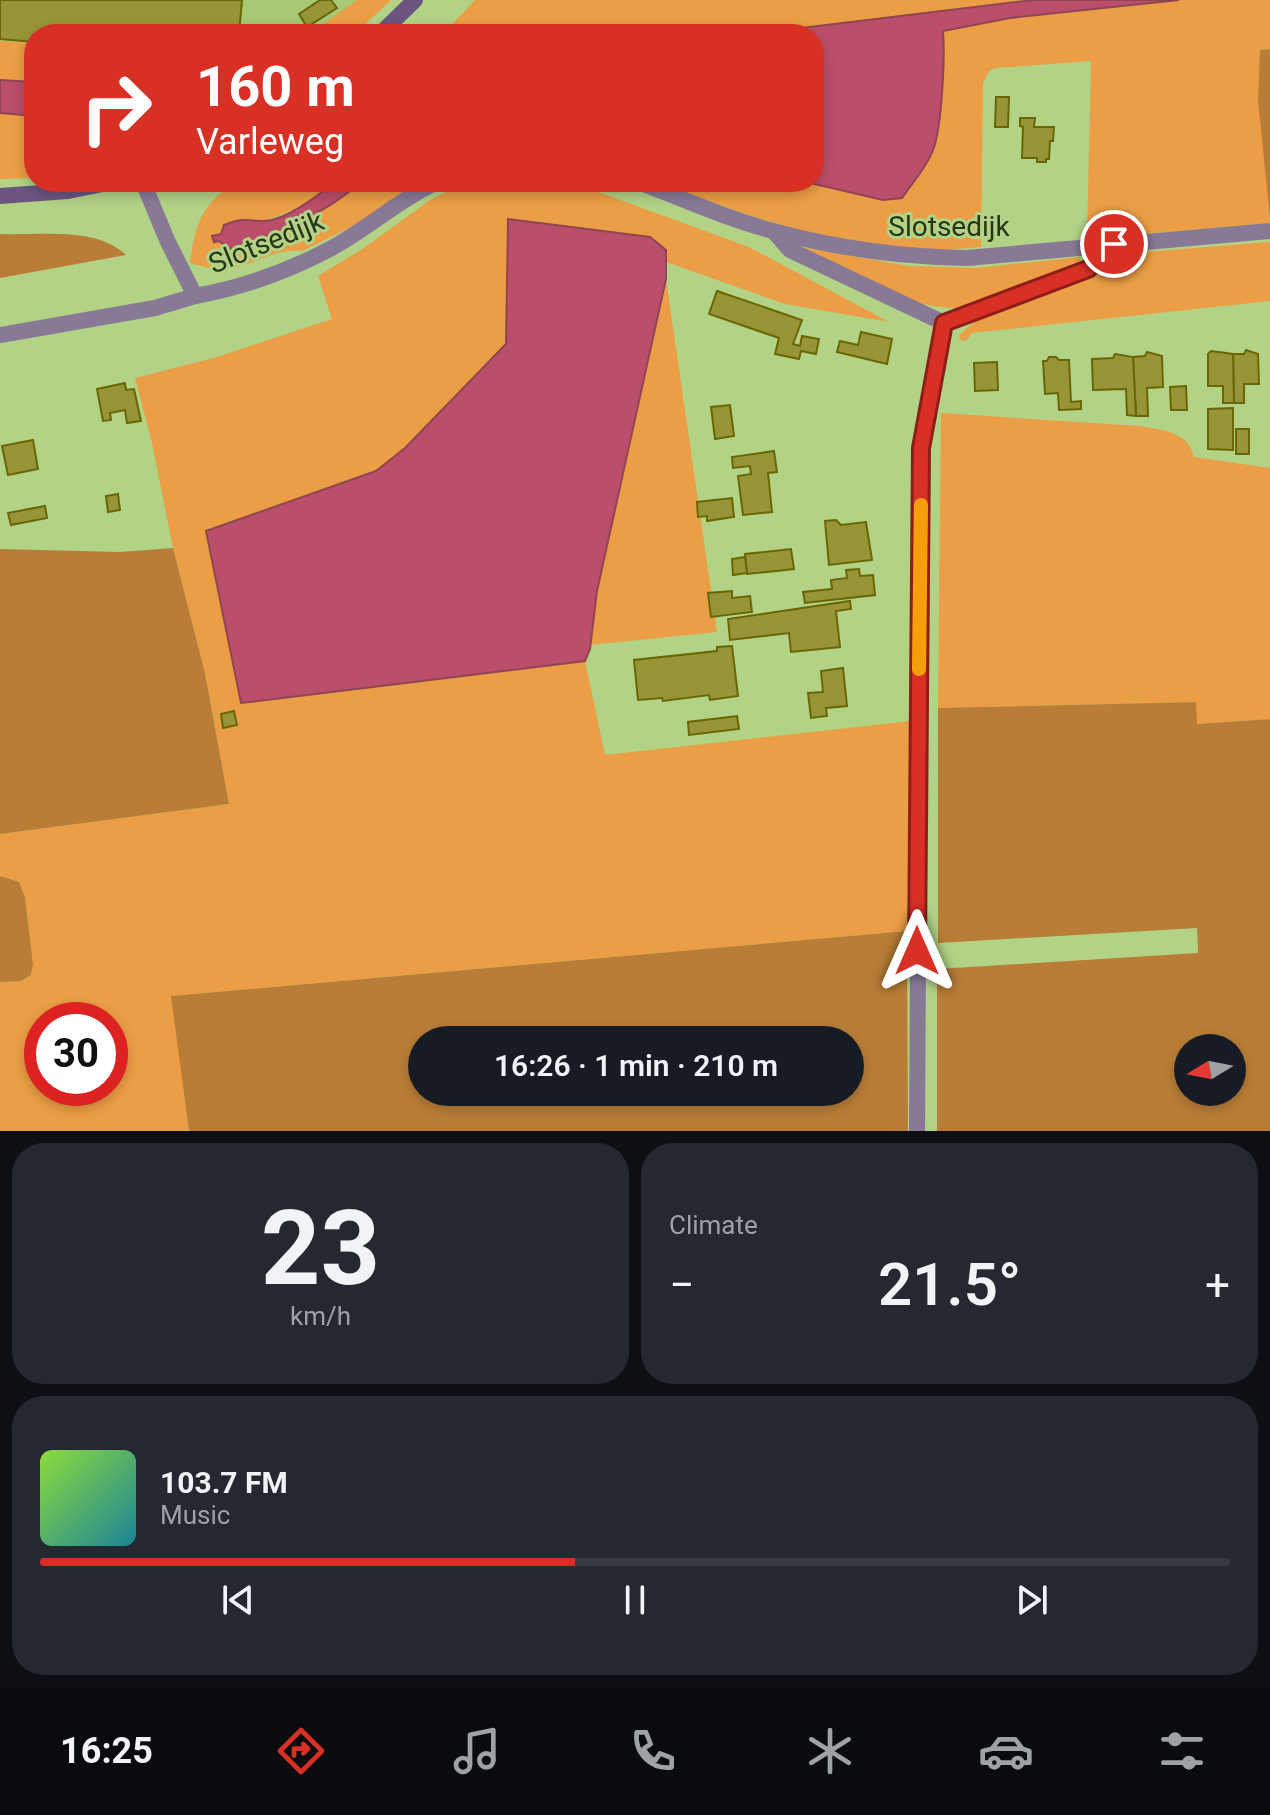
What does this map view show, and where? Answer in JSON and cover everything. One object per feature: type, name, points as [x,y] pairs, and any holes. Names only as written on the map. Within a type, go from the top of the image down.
[{"type":"main road","points":[[390,24],[415,0]]},
{"type":"main road","points":[[0,196],[54,192]]},
{"type":"street","name":"Slotsedijk","points":[[147,192],[195,296]]},
{"type":"street","name":"Slotsedijk","points":[[0,335],[155,308],[224,291],[328,250],[415,192]]},
{"type":"street","name":"Slotsedijk","points":[[665,192],[774,232],[836,247],[918,258],[967,258],[1270,231]]},
{"type":"street","points":[[774,232],[790,250],[944,323],[1088,269],[1114,244]]},
{"type":"street","points":[[917,1131],[921,448],[944,323]]},
{"type":"shaded area","points":[[0,0],[368,0],[332,24],[24,24],[24,59],[0,58]]},
{"type":"shaded area","points":[[357,0],[391,0],[366,24],[323,24]]},
{"type":"shaded area","points":[[475,0],[1033,0],[824,25],[452,24]]},
{"type":"shaded area","points":[[1033,0],[1179,0],[1010,18],[943,31],[942,92],[933,150],[902,198],[883,200],[824,186],[824,25]]},
{"type":"shaded area","points":[[1179,0],[1270,0],[1270,49],[1260,50],[1270,223],[1087,239],[1091,61],[989,71],[983,83],[981,247],[932,251],[846,243],[751,216],[683,192],[824,192],[824,186],[883,200],[944,45],[942,31],[1010,18]]},
{"type":"shaded area","points":[[0,41],[24,42],[24,81],[0,80]]},
{"type":"shaded area","points":[[1270,49],[1270,218],[1258,100],[1260,50]]},
{"type":"shaded area","points":[[0,80],[24,81],[24,115],[0,113]]},
{"type":"shaded area","points":[[0,113],[24,115],[24,178],[0,179]]},
{"type":"shaded area","points":[[223,192],[323,192],[310,203],[275,217],[262,221],[254,219],[212,236],[214,242],[342,198],[349,192],[405,192],[357,224],[302,251],[282,252],[221,270],[190,263],[198,225]]},
{"type":"shaded area","points":[[321,192],[348,192],[331,205],[282,230],[230,249],[219,241],[214,242],[212,236],[221,234],[224,225],[239,220],[270,220],[310,201]]},
{"type":"shaded area","points":[[446,192],[598,192],[749,247],[889,322],[785,304],[666,262],[666,250],[508,219],[506,344],[405,448],[376,471],[206,531],[241,703],[585,661],[605,755],[910,721],[907,931],[172,996],[189,1131],[0,1131],[0,982],[21,981],[31,975],[33,964],[25,897],[19,882],[0,876],[0,834],[229,804],[205,673],[135,378],[217,357],[332,319],[318,276]]},
{"type":"shaded area","points":[[508,219],[650,237],[666,250],[666,279],[597,591],[590,649],[585,661],[241,703],[206,531],[376,471],[405,448],[506,344]]},
{"type":"shaded area","points":[[0,234],[83,236],[113,246],[126,255],[0,278]]},
{"type":"shaded area","points":[[1270,242],[1270,301],[972,333],[966,341],[960,340],[959,335],[976,321],[1131,253]]},
{"type":"shaded area","points":[[806,248],[909,266],[975,268],[1080,257],[1080,262],[1000,298],[952,308],[931,306],[887,291],[806,252]]},
{"type":"shaded area","points":[[666,279],[717,632],[590,645],[597,591]]},
{"type":"shaded area","points":[[941,413],[1148,427],[1180,437],[1191,448],[1194,457],[1270,468],[1270,719],[1196,724],[1196,702],[938,708]]},
{"type":"shaded area","points":[[173,548],[205,673],[229,804],[0,834],[0,549],[120,552]]},
{"type":"shaded area","points":[[1196,702],[1197,724],[1270,719],[1270,1131],[937,1131],[937,969],[1198,953],[1197,928],[938,943],[938,708]]},
{"type":"shaded area","points":[[0,876],[19,882],[25,897],[33,964],[31,975],[21,981],[0,982]]},
{"type":"shaded area","points":[[907,931],[908,1131],[189,1131],[171,996]]},
{"type":"building","points":[[0,0],[242,0],[240,24],[24,24],[24,41],[0,39]]},
{"type":"building","points":[[320,0],[331,0],[337,8],[312,24],[305,24],[299,14]]},
{"type":"building","points":[[996,97],[1009,97],[1008,127],[995,127]]},
{"type":"building","points":[[1020,118],[1035,118],[1034,127],[1054,127],[1046,162],[1037,162],[1037,158],[1022,158],[1023,127],[1020,126]]},
{"type":"building","points":[[717,291],[802,320],[793,344],[800,346],[802,336],[819,339],[816,354],[801,351],[799,359],[775,354],[779,338],[709,314]]},
{"type":"building","points":[[861,332],[892,339],[887,364],[837,352],[840,341],[858,345]]},
{"type":"building","points":[[1246,350],[1258,354],[1259,384],[1244,384],[1244,403],[1234,403],[1233,354],[1244,354]]},
{"type":"building","points":[[1211,351],[1233,354],[1234,403],[1223,403],[1223,386],[1208,386],[1208,354]]},
{"type":"building","points":[[1147,352],[1162,356],[1163,387],[1147,388],[1148,416],[1136,416],[1133,357],[1145,356]]},
{"type":"building","points":[[1115,354],[1133,357],[1136,416],[1127,415],[1126,389],[1093,390],[1092,359],[1113,358]]},
{"type":"building","points":[[1049,357],[1069,360],[1071,402],[1081,401],[1081,409],[1059,410],[1058,393],[1045,394],[1043,361]]},
{"type":"building","points":[[997,362],[998,390],[975,391],[974,363]]},
{"type":"building","points":[[125,383],[126,390],[134,389],[141,421],[127,423],[125,410],[110,413],[111,420],[103,421],[97,389]]},
{"type":"building","points":[[1186,386],[1187,410],[1171,410],[1170,387]]},
{"type":"building","points":[[730,405],[734,436],[715,439],[711,407]]},
{"type":"building","points":[[1233,408],[1233,450],[1208,449],[1208,409]]},
{"type":"building","points":[[1236,429],[1249,429],[1249,454],[1236,454]]},
{"type":"building","points":[[33,440],[38,469],[8,475],[2,446]]},
{"type":"building","points":[[774,451],[777,472],[768,473],[772,512],[743,515],[738,476],[751,474],[750,466],[733,468],[732,457]]},
{"type":"building","points":[[118,494],[120,510],[108,512],[106,496]]},
{"type":"building","points":[[732,498],[734,517],[707,521],[707,516],[698,517],[697,502]]},
{"type":"building","points":[[45,506],[47,518],[11,525],[8,513]]},
{"type":"building","points":[[836,520],[841,525],[866,522],[872,560],[829,565],[825,521]]},
{"type":"building","points":[[791,549],[794,569],[747,574],[745,554]]},
{"type":"building","points":[[745,557],[747,573],[733,575],[732,559]]},
{"type":"building","points":[[859,569],[860,576],[873,575],[875,595],[805,603],[803,592],[832,589],[831,580],[847,578],[846,570]]},
{"type":"building","points":[[732,591],[732,598],[750,596],[752,612],[711,617],[708,593]]},
{"type":"building","points":[[850,601],[851,609],[836,611],[840,647],[791,652],[789,633],[730,640],[728,619]]},
{"type":"building","points":[[732,646],[738,696],[710,700],[709,695],[663,701],[662,698],[638,700],[634,660],[717,651],[717,647]]},
{"type":"building","points":[[843,668],[847,706],[826,708],[827,716],[811,718],[808,693],[823,692],[821,671]]},
{"type":"building","points":[[234,711],[237,725],[223,728],[221,714]]},
{"type":"building","points":[[737,716],[739,729],[689,735],[688,722]]},
{"type":"slow traffic","points":[[919,669],[921,505]]},
{"type":"route","points":[[917,951],[921,448],[944,323],[1088,269],[1114,244]]}]
